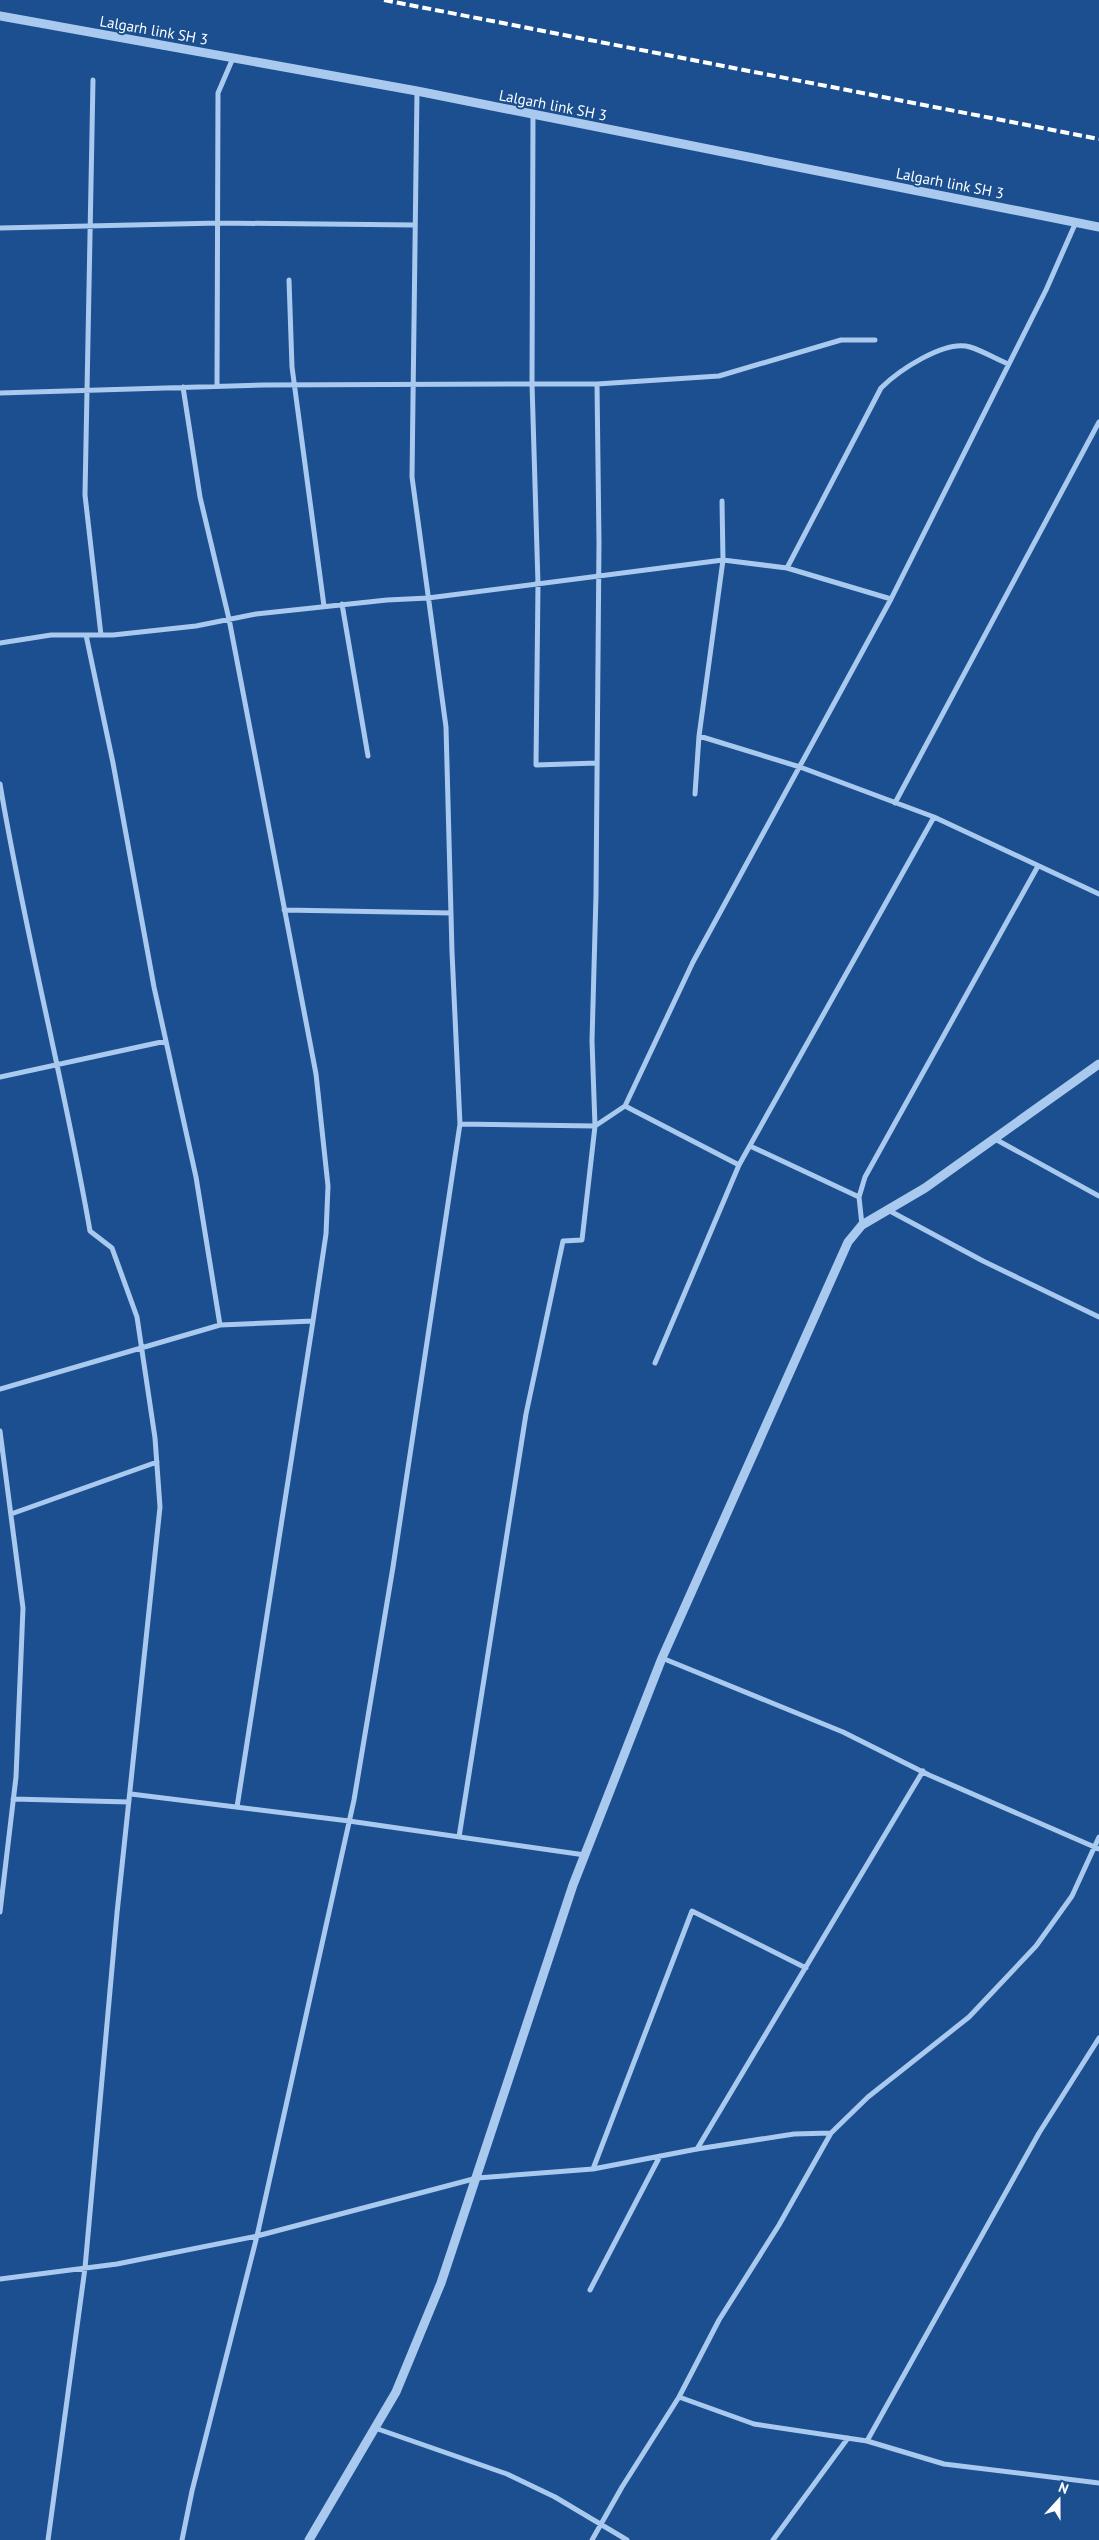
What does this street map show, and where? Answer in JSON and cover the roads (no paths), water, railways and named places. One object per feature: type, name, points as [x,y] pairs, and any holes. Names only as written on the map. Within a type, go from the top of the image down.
[{"type":"street","name":"Lalgarh link SH 3","points":[[0,16],[417,92],[1099,227]]},
{"type":"street","points":[[217,386],[218,93],[233,58]]},
{"type":"street","points":[[93,80],[85,494],[101,635]]},
{"type":"street","points":[[182,2540],[192,2491],[257,2236],[349,1821],[393,1567],[460,1124],[451,913],[446,727],[412,477],[417,92]]},
{"type":"street","points":[[533,115],[532,384],[538,584],[536,765],[597,763]]},
{"type":"street","points":[[460,1124],[596,1126],[625,1106],[693,962],[891,599],[1008,364],[1076,222]]},
{"type":"street","points":[[0,228],[219,223],[414,225]]},
{"type":"street","points":[[289,280],[294,384],[324,606]]},
{"type":"street","points":[[0,393],[294,384],[597,384],[720,376],[841,340],[875,340]]},
{"type":"street","points":[[787,568],[882,388],[894,375],[909,364],[946,349],[968,346],[1008,364]]},
{"type":"street","points":[[459,1837],[526,1414],[563,1241],[582,1240],[596,1126],[592,1041],[596,895],[599,575],[597,384]]},
{"type":"street","points":[[183,388],[200,497],[229,619],[316,1074],[328,1186],[326,1234],[255,1707],[238,1807]]},
{"type":"street","points":[[895,803],[1099,422]]},
{"type":"street","points":[[695,794],[699,736],[723,560],[722,501]]},
{"type":"street","points":[[0,643],[51,635],[101,635],[196,626],[256,614],[342,604],[428,598],[723,560],[787,568],[891,599]]},
{"type":"street","points":[[342,604],[368,756]]},
{"type":"street","points":[[86,635],[113,763],[166,1041],[196,1177],[220,1325]]},
{"type":"street","points":[[699,736],[800,767],[934,817],[1099,894]]},
{"type":"street","points":[[0,784],[14,867],[58,1066],[90,1231],[112,1248],[137,1316],[157,1462],[160,1507],[129,1802],[85,2268],[48,2540]]},
{"type":"street","points":[[655,1363],[740,1164],[934,817]]},
{"type":"street","points":[[862,1225],[859,1197],[865,1177],[1038,866]]},
{"type":"street","points":[[284,910],[451,913]]},
{"type":"street","points":[[0,1077],[58,1066],[166,1041]]},
{"type":"street","points":[[309,2540],[396,2392],[441,2283],[525,2028],[585,1855],[662,1658],[848,1242],[862,1225],[925,1188],[1099,1064]]},
{"type":"street","points":[[625,1106],[740,1164]]},
{"type":"street","points":[[995,1138],[1099,1196]]},
{"type":"street","points":[[750,1146],[859,1197]]},
{"type":"street","points":[[888,1210],[983,1261],[1099,1317]]},
{"type":"street","points":[[0,1389],[220,1325],[313,1321]]},
{"type":"street","points":[[0,1432],[2,1465],[11,1514],[23,1608],[13,1799],[0,1912]]},
{"type":"street","points":[[11,1514],[157,1462]]},
{"type":"street","points":[[662,1658],[843,1732],[923,1772],[1097,1848]]},
{"type":"street","points":[[697,2149],[923,1772]]},
{"type":"street","points":[[130,1794],[349,1821],[585,1855]]},
{"type":"street","points":[[13,1799],[129,1802]]},
{"type":"street","points":[[592,2540],[680,2397],[719,2320],[779,2225],[832,2133],[868,2097],[969,2016],[1036,1946],[1072,1896],[1097,1848],[1099,1837]]},
{"type":"street","points":[[593,2169],[692,1911],[806,1968]]},
{"type":"street","points":[[867,2441],[1039,2133],[1099,2038]]},
{"type":"street","points":[[0,2279],[85,2268],[257,2236],[477,2178],[593,2169],[697,2149],[794,2134],[832,2133]]},
{"type":"street","points":[[590,2290],[660,2156]]},
{"type":"street","points":[[680,2397],[754,2424],[867,2441],[944,2464],[1099,2483]]},
{"type":"street","points":[[375,2428],[507,2474],[601,2523],[627,2540]]},
{"type":"street","points":[[774,2540],[848,2438]]},
{"type":"railway","points":[[384,0],[1099,139]]}]
